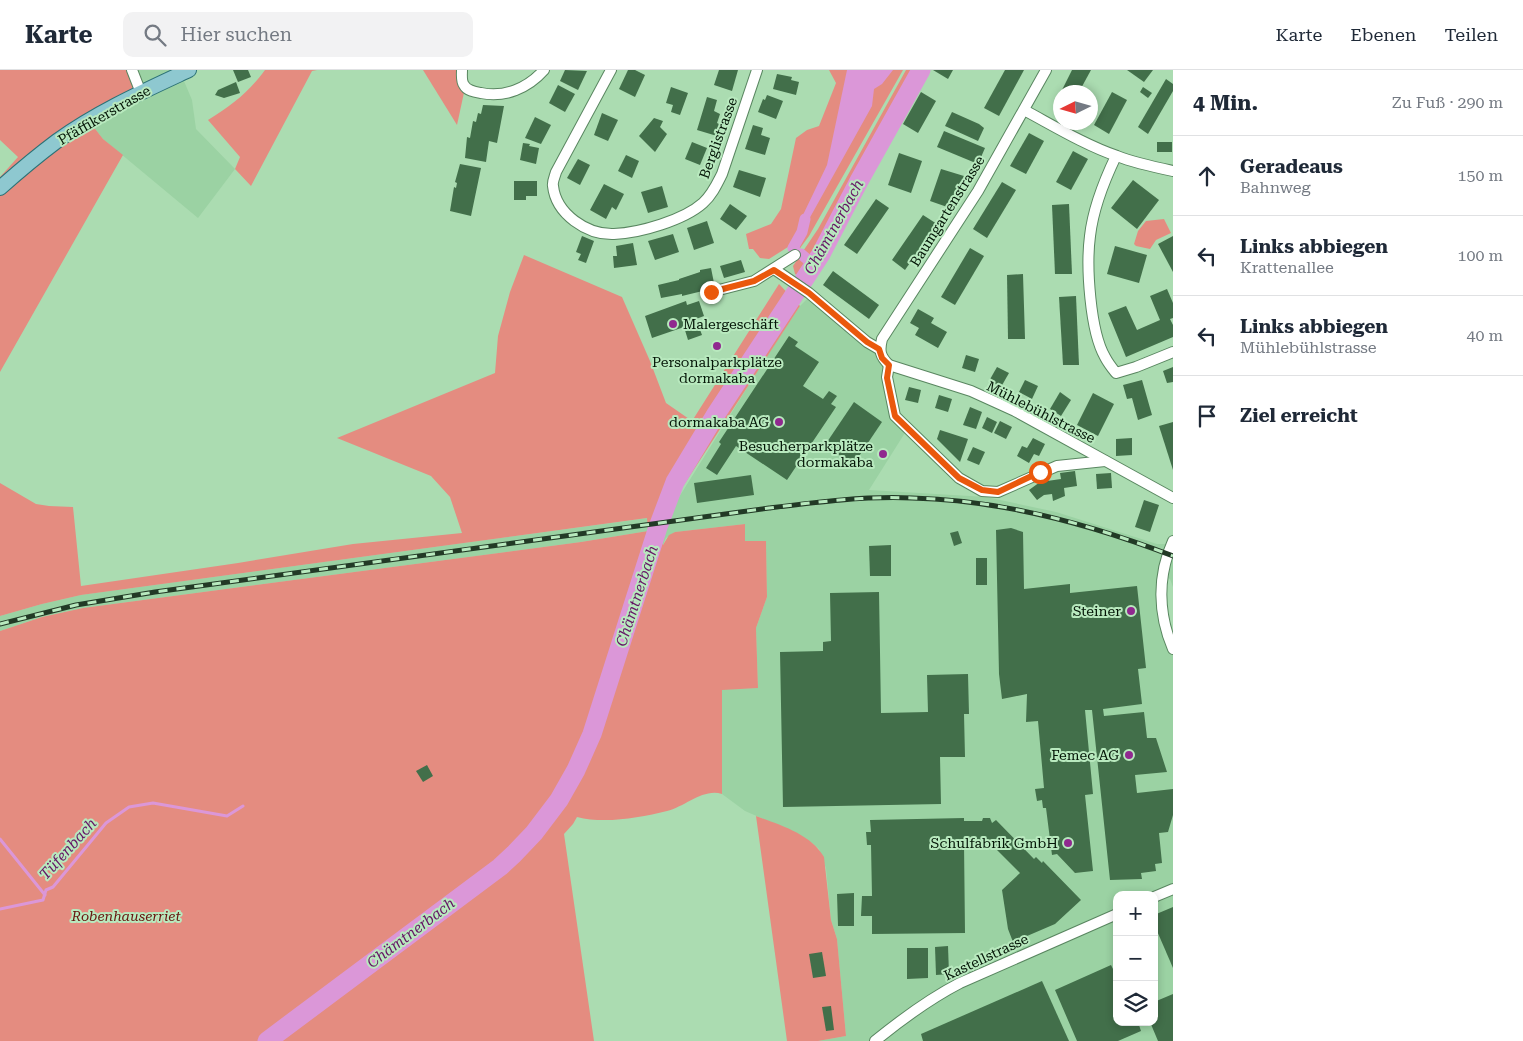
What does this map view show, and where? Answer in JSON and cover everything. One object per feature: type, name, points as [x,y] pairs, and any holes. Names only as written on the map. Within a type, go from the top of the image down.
[{"type":"main road","name":"Pfäffikerstrasse","points":[[0,188],[58,140],[141,93],[189,70]]},
{"type":"street","points":[[132,70],[141,93]]},
{"type":"street","points":[[462,70],[462,80],[465,88],[473,92],[494,94],[512,92],[524,87],[535,80],[544,70]]},
{"type":"street","name":"Berglistrasse","points":[[610,70],[556,172],[553,186],[558,203],[571,220],[591,229],[612,234],[641,230],[685,216],[703,203],[716,188],[722,174],[757,70]]},
{"type":"street","name":"Baumgartenstrasse","points":[[879,349],[882,339],[978,191],[1046,70]]},
{"type":"street","points":[[1024,110],[1116,156],[1144,165],[1173,171]]},
{"type":"street","points":[[1116,156],[1104,184],[1090,236],[1088,266],[1096,331],[1104,356],[1116,373],[1173,352]]},
{"type":"street","points":[[711,292],[754,281],[795,255]]},
{"type":"street","points":[[774,270],[808,293],[867,342],[879,349],[882,358],[889,365],[887,378],[895,416],[959,478],[982,490],[998,492],[1057,466],[1105,461]]},
{"type":"street","name":"Mühlebühlstrasse","points":[[889,365],[971,391],[1015,411],[1173,498]]},
{"type":"street","points":[[1173,541],[1165,560],[1160,594],[1163,617],[1173,649]]},
{"type":"street","points":[[1158,896],[1173,889]]},
{"type":"street","name":"Kastellstrasse","points":[[876,1041],[907,1016],[952,987],[1113,916]]},
{"type":"shaded area","points":[[131,70],[189,70],[181,74],[192,100],[196,129],[235,169],[198,218],[103,139],[89,121]]},
{"type":"shaded area","points":[[847,70],[893,70],[882,84],[874,89],[872,106],[808,221],[802,217],[827,165]]},
{"type":"shaded area","points":[[811,295],[867,342],[889,365],[895,415],[908,428],[869,490],[986,497],[1056,512],[1157,544],[1173,544],[1173,587],[1170,579],[1162,575],[1173,649],[1173,1041],[818,1041],[846,1036],[837,939],[831,920],[826,868],[819,849],[795,833],[745,811],[722,794],[722,689],[758,688],[756,628],[767,597],[766,541],[744,541],[745,524],[675,532],[666,538],[663,545],[660,538],[665,514],[676,502],[800,306]]},
{"type":"shaded area","points":[[648,518],[648,531],[581,542],[83,608],[42,617],[0,631],[0,616],[81,595]]},
{"type":"green space","points":[[0,70],[131,70],[141,93],[89,121],[103,139],[123,155],[0,372],[0,177],[18,157],[0,140]]},
{"type":"green space","points":[[265,70],[317,70],[312,71],[251,186],[235,169],[240,157],[208,120],[239,98]]},
{"type":"green space","points":[[423,70],[462,70],[465,88],[457,125]]},
{"type":"green space","points":[[829,70],[903,70],[809,236],[795,255],[788,247],[769,259],[760,258],[753,249],[749,249],[746,234],[771,224],[781,209],[796,138],[807,130],[819,126],[836,83]]},
{"type":"green space","points":[[906,70],[921,70],[821,254],[805,279],[795,274],[793,266],[818,229]]},
{"type":"green space","points":[[1164,219],[1171,233],[1156,240],[1150,249],[1134,244],[1138,231],[1146,221]]},
{"type":"green space","name":"Robenhauserriet","points":[[524,255],[622,297],[666,403],[692,421],[779,284],[800,306],[665,514],[661,530],[663,545],[669,535],[675,532],[745,524],[745,541],[766,541],[767,597],[756,628],[758,688],[722,690],[722,794],[708,794],[674,809],[633,818],[599,820],[577,817],[564,834],[594,1041],[0,1041],[0,631],[42,617],[83,608],[581,542],[648,531],[647,518],[81,595],[0,616],[0,483],[36,504],[73,507],[81,586],[353,544],[462,533],[450,497],[431,476],[337,438],[495,373],[498,336],[510,292]]},
{"type":"green space","points":[[756,816],[803,836],[824,857],[831,920],[837,939],[846,1036],[818,1041],[787,1041]]},
{"type":"building","points":[[233,70],[248,70],[251,77],[238,82]]},
{"type":"building","points":[[565,70],[587,71],[578,90],[560,81]]},
{"type":"building","points":[[628,70],[635,70],[645,75],[635,97],[619,89]]},
{"type":"building","points":[[719,70],[738,70],[732,91],[714,85]]},
{"type":"building","points":[[933,70],[953,70],[948,79]]},
{"type":"building","points":[[1005,70],[1024,70],[999,116],[984,108]]},
{"type":"building","points":[[1072,70],[1091,70],[1083,85],[1064,85]]},
{"type":"building","points":[[1127,70],[1153,70],[1144,82]]},
{"type":"building","points":[[777,74],[792,77],[791,80],[799,82],[796,95],[773,89]]},
{"type":"building","points":[[1166,79],[1173,84],[1173,91],[1148,134],[1138,127]]},
{"type":"building","points":[[236,82],[240,93],[224,98],[215,95],[218,90]]},
{"type":"building","points":[[558,85],[575,94],[565,112],[549,103]]},
{"type":"building","points":[[671,87],[688,93],[680,115],[671,112],[673,105],[666,103]]},
{"type":"building","points":[[1143,87],[1152,93],[1148,98],[1140,92]]},
{"type":"building","points":[[921,92],[936,101],[918,133],[903,124]]},
{"type":"building","points":[[1112,92],[1127,100],[1109,134],[1098,127],[1098,118]]},
{"type":"building","points":[[767,95],[783,101],[776,119],[758,112],[763,99],[765,100]]},
{"type":"building","points":[[707,97],[717,100],[714,111],[720,114],[717,123],[721,125],[717,136],[697,130]]},
{"type":"building","points":[[483,105],[504,106],[497,143],[489,141],[486,162],[465,158],[467,137],[470,138],[473,121],[476,122],[478,113],[481,114]]},
{"type":"building","points":[[952,112],[984,128],[978,141],[945,126]]},
{"type":"building","points":[[602,113],[618,120],[608,141],[594,135]]},
{"type":"building","points":[[535,117],[551,125],[541,144],[525,138]]},
{"type":"building","points":[[654,118],[663,121],[660,127],[667,134],[655,152],[639,136]]},
{"type":"building","points":[[753,125],[763,128],[761,135],[770,138],[765,155],[745,149]]},
{"type":"building","points":[[944,131],[985,148],[978,164],[937,147]]},
{"type":"building","points":[[1029,133],[1044,141],[1026,174],[1010,166]]},
{"type":"building","points":[[692,142],[707,148],[700,165],[685,159]]},
{"type":"building","points":[[1157,142],[1172,142],[1172,152],[1157,152]]},
{"type":"building","points":[[523,143],[539,148],[536,164],[520,160]]},
{"type":"building","points":[[1073,151],[1088,159],[1071,190],[1056,182]]},
{"type":"building","points":[[899,153],[922,161],[911,193],[888,185]]},
{"type":"building","points":[[626,155],[639,161],[632,178],[618,171]]},
{"type":"building","points":[[578,159],[590,165],[580,185],[567,178]]},
{"type":"building","points":[[460,164],[481,168],[471,216],[450,211]]},
{"type":"building","points":[[941,169],[964,176],[953,209],[930,201]]},
{"type":"building","points":[[739,170],[766,178],[760,197],[733,187]]},
{"type":"building","points":[[1133,180],[1159,200],[1137,229],[1111,208]]},
{"type":"building","points":[[514,181],[537,181],[537,196],[526,196],[526,200],[514,200]]},
{"type":"building","points":[[1002,182],[1016,190],[987,238],[973,229]]},
{"type":"building","points":[[604,184],[624,194],[616,210],[612,207],[606,219],[590,210]]},
{"type":"building","points":[[662,186],[668,207],[648,213],[641,192]]},
{"type":"building","points":[[876,199],[889,208],[857,254],[844,245]]},
{"type":"building","points":[[730,204],[747,216],[736,230],[720,219]]},
{"type":"building","points":[[1069,204],[1072,274],[1055,274],[1052,205]]},
{"type":"building","points":[[923,215],[937,224],[905,270],[892,260]]},
{"type":"building","points":[[707,221],[714,243],[694,250],[687,228]]},
{"type":"building","points":[[673,234],[679,252],[655,260],[648,241]]},
{"type":"building","points":[[582,236],[594,241],[586,263],[578,260],[581,254],[576,252]]},
{"type":"building","points":[[1173,236],[1173,272],[1158,244]]},
{"type":"building","points":[[633,243],[637,265],[614,268],[613,256],[617,256],[616,246]]},
{"type":"building","points":[[1115,246],[1147,255],[1139,283],[1107,274]]},
{"type":"building","points":[[970,248],[984,256],[955,305],[941,297]]},
{"type":"building","points":[[741,260],[745,272],[724,278],[720,266]]},
{"type":"building","points":[[711,268],[715,288],[682,296],[682,294],[661,298],[658,285],[679,280],[700,272],[700,270]]},
{"type":"building","points":[[833,271],[879,305],[869,319],[823,285]]},
{"type":"building","points":[[1023,274],[1025,339],[1008,339],[1007,275]]},
{"type":"building","points":[[1167,289],[1173,303],[1173,318],[1170,319],[1173,325],[1173,337],[1126,357],[1108,313],[1126,306],[1137,330],[1160,320],[1150,296]]},
{"type":"building","points":[[1076,296],[1079,365],[1063,365],[1059,297]]},
{"type":"building","name":"Malergeschäft","points":[[686,301],[687,305],[699,301],[704,316],[696,319],[702,335],[688,340],[684,327],[652,338],[645,316]]},
{"type":"building","points":[[918,309],[934,318],[931,323],[947,332],[938,348],[915,335],[919,328],[910,323]]},
{"type":"building","name":"dormakaba AG","points":[[789,336],[798,342],[795,346],[819,362],[803,386],[823,399],[829,391],[837,396],[831,404],[836,407],[787,480],[736,446],[717,475],[706,468],[721,444],[719,442]]},
{"type":"building","points":[[966,355],[979,359],[975,372],[962,368]]},
{"type":"building","points":[[997,367],[1009,373],[1001,387],[989,381]]},
{"type":"building","points":[[1173,367],[1173,382],[1167,383],[1163,371]]},
{"type":"building","points":[[1025,380],[1038,386],[1032,399],[1019,392]]},
{"type":"building","points":[[1142,380],[1152,415],[1138,420],[1132,398],[1127,399],[1123,385]]},
{"type":"building","points":[[909,387],[921,390],[918,403],[905,400]]},
{"type":"building","points":[[1060,392],[1071,400],[1061,416],[1050,409]]},
{"type":"building","points":[[1093,393],[1114,404],[1098,436],[1077,425]]},
{"type":"building","points":[[939,395],[952,399],[948,412],[935,408]]},
{"type":"building","points":[[854,402],[882,422],[853,465],[825,445]]},
{"type":"building","points":[[970,407],[982,412],[976,429],[963,425]]},
{"type":"building","points":[[987,417],[997,422],[992,433],[982,428]]},
{"type":"building","points":[[1000,421],[1012,427],[1006,439],[994,433]]},
{"type":"building","points":[[1173,422],[1173,470],[1159,426]]},
{"type":"building","points":[[940,430],[968,439],[960,462],[937,439]]},
{"type":"building","points":[[1033,438],[1045,444],[1039,456],[1034,454],[1029,463],[1017,456],[1022,446],[1027,448]]},
{"type":"building","points":[[1132,438],[1132,455],[1116,456],[1116,439]]},
{"type":"building","points":[[973,447],[985,452],[979,465],[967,460]]},
{"type":"building","points":[[1075,471],[1077,486],[1064,488],[1065,496],[1053,501],[1052,494],[1044,495],[1037,500],[1029,490],[1040,482],[1061,479],[1060,473]]},
{"type":"building","points":[[1111,473],[1112,488],[1097,489],[1096,474]]},
{"type":"building","points":[[751,475],[754,495],[697,503],[694,483]]},
{"type":"building","points":[[1144,500],[1159,505],[1150,532],[1135,527]]},
{"type":"building","points":[[1011,528],[1023,532],[1024,589],[1070,584],[1070,593],[1137,586],[1146,668],[1138,669],[1142,704],[1103,709],[1104,716],[1144,712],[1147,738],[1156,738],[1167,772],[1135,775],[1137,793],[1173,789],[1173,815],[1168,832],[1159,833],[1162,863],[1155,864],[1156,871],[1141,873],[1142,879],[1110,880],[1092,710],[1085,710],[1093,794],[1085,795],[1093,871],[1075,873],[1057,854],[1052,855],[1046,808],[1043,808],[1042,800],[1037,801],[1035,789],[1044,788],[1038,721],[1026,722],[1027,694],[1002,699],[999,674],[996,530]]},
{"type":"building","points":[[958,531],[962,543],[954,546],[950,533]]},
{"type":"building","points":[[891,545],[891,576],[870,576],[869,546]]},
{"type":"building","points":[[976,558],[987,558],[987,585],[976,585]]},
{"type":"building","points":[[879,592],[881,713],[928,712],[927,675],[968,674],[969,714],[964,714],[965,757],[940,757],[941,804],[783,807],[780,652],[823,651],[823,642],[831,641],[830,593]]},
{"type":"building","points":[[427,765],[433,776],[423,782],[416,771]]},
{"type":"building","points":[[964,818],[964,821],[982,821],[983,818],[990,818],[992,823],[996,820],[1034,859],[1036,857],[1042,863],[1043,861],[1081,900],[1055,924],[1013,942],[1008,929],[1002,890],[1020,873],[985,838],[981,843],[964,843],[965,933],[872,934],[872,916],[861,916],[862,896],[872,896],[871,845],[867,845],[866,832],[871,832],[870,820]]},
{"type":"building","points":[[854,893],[854,926],[838,926],[837,894]]},
{"type":"building","points":[[1173,907],[1173,968],[1158,933],[1158,913]]},
{"type":"building","points":[[948,946],[949,974],[936,975],[935,947]]},
{"type":"building","points":[[907,948],[928,948],[928,978],[907,979]]},
{"type":"building","points":[[822,952],[826,976],[813,978],[809,954]]},
{"type":"building","points":[[1111,965],[1113,969],[1113,1026],[1139,1026],[1141,1031],[1118,1041],[1077,1041],[1055,990]]},
{"type":"building","points":[[1042,981],[1069,1041],[923,1041],[921,1034]]},
{"type":"building","points":[[1173,994],[1173,1041],[1158,1041],[1152,1026],[1158,1026],[1158,1000]]},
{"type":"building","points":[[831,1006],[834,1030],[826,1031],[822,1007]]},
{"type":"waterway","name":"Chämtnerbach","points":[[267,1041],[500,867],[534,833],[559,800],[576,770],[592,734],[658,527],[675,482],[716,414],[821,254],[921,70]]},
{"type":"waterway","points":[[795,250],[793,248],[802,232],[805,219]]},
{"type":"waterway","points":[[801,254],[814,265]]},
{"type":"waterway","name":"Tüfenbach","points":[[0,909],[43,900],[46,890],[53,887],[106,823],[129,807],[153,803],[227,816],[243,806]]},
{"type":"waterway","points":[[0,839],[45,895]]},
{"type":"railway","points":[[0,624],[76,605],[155,592],[769,508],[858,499],[894,498],[979,503],[1078,524],[1173,556]]},
{"type":"place","name":"Malergeschäft","points":[[673,324]]},
{"type":"place","name":"Personalparkplätze dormakaba","points":[[717,346]]},
{"type":"place","name":"dormakaba AG","points":[[779,422]]},
{"type":"place","name":"Besucherparkplätze dormakaba","points":[[883,454]]},
{"type":"place","name":"Steiner","points":[[1131,611]]},
{"type":"place","name":"Femec AG","points":[[1129,755]]},
{"type":"place","name":"Schulfabrik GmbH","points":[[1068,843]]},
{"type":"route","points":[[711,292],[754,281],[774,270],[809,293],[867,342],[879,349],[882,358],[889,365],[887,378],[895,416],[959,478],[982,490],[998,492],[1040,472]]}]
